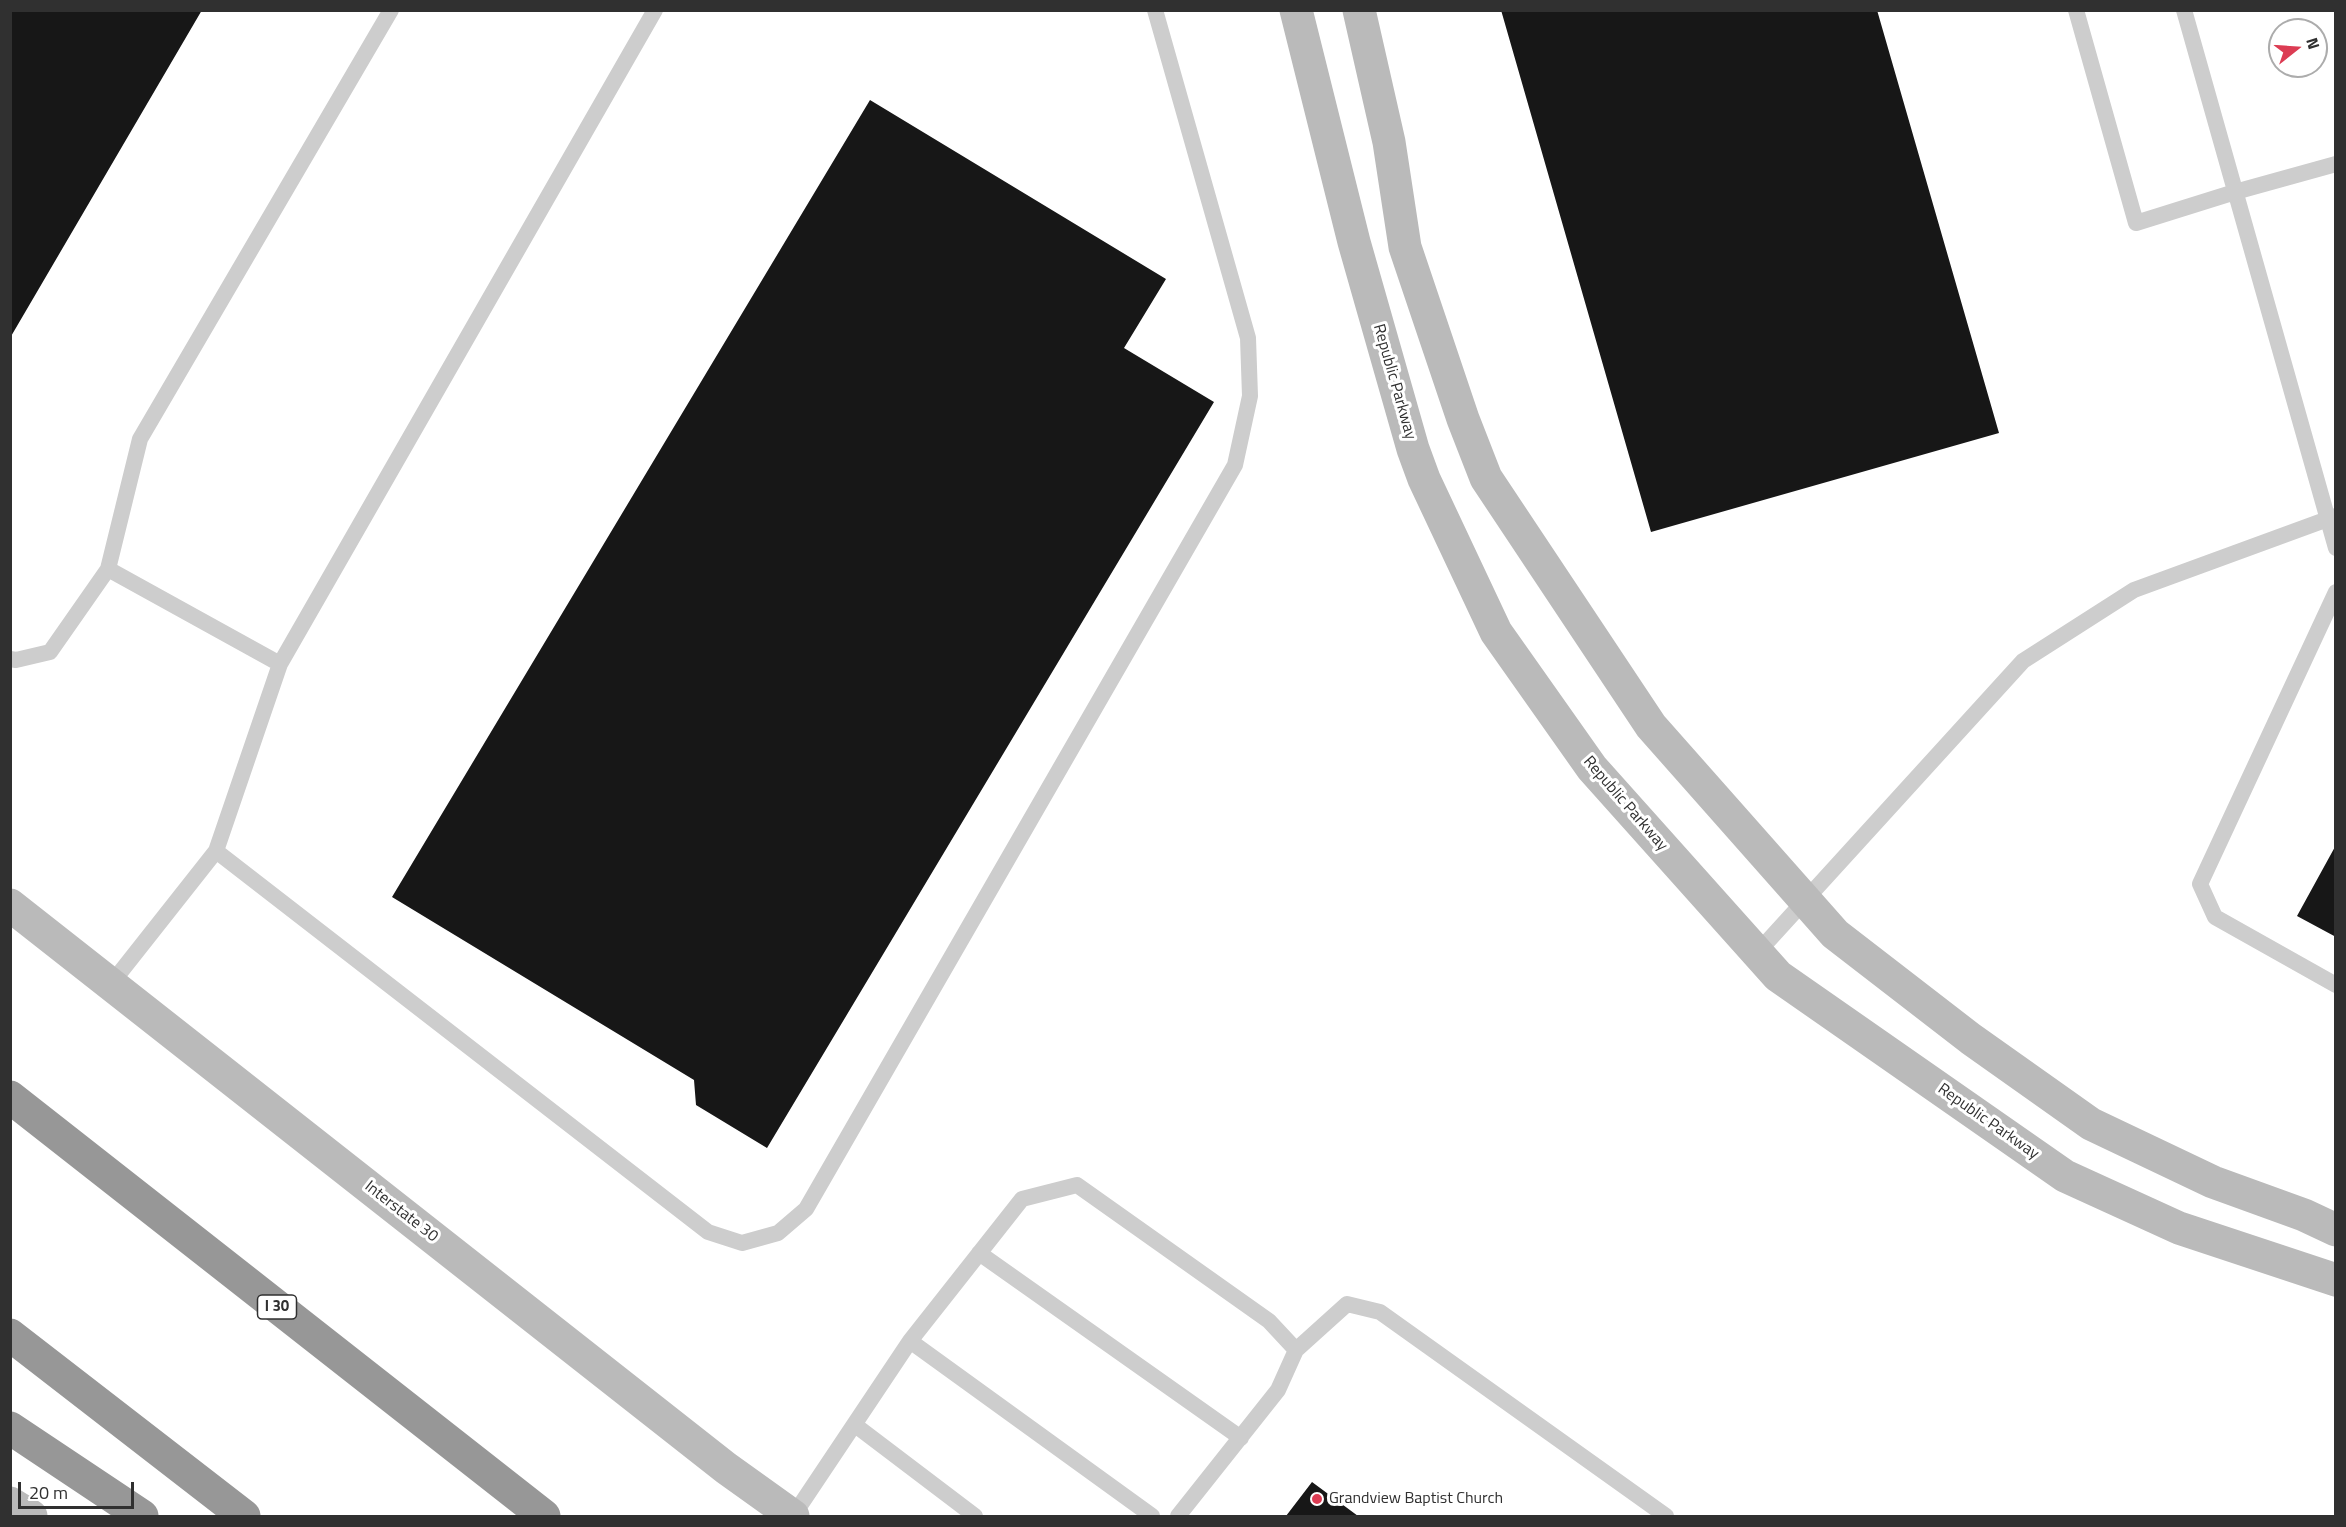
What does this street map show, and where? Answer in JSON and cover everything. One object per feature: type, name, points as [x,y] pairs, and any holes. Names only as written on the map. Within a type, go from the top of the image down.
[{"type":"highway","name":"I 30","points":[[10,1097],[544,1516]]},
{"type":"highway","points":[[10,1335],[244,1516]]},
{"type":"highway","points":[[10,1428],[142,1516]]},
{"type":"street","name":"Republic Parkway","points":[[1296,10],[1354,242],[1413,449],[1424,479],[1496,632],[1592,768],[1778,976],[2065,1176],[2179,1228],[2336,1280]]},
{"type":"street","points":[[1359,10],[1389,142],[1405,247],[1462,419],[1486,478],[1651,726],[1835,934],[1971,1039],[2091,1124],[2213,1182],[2304,1215],[2336,1230]]},
{"type":"street","name":"Interstate 30","points":[[10,905],[726,1468],[793,1516]]},
{"type":"street","points":[[10,1503],[31,1516]]},
{"type":"lane","points":[[10,659],[50,652],[108,569],[140,439],[391,10]]},
{"type":"lane","points":[[111,984],[216,851],[280,664],[655,10]]},
{"type":"lane","points":[[216,851],[708,1232],[742,1243],[778,1233],[806,1209],[1235,465],[1250,396],[1248,338],[1155,10]]},
{"type":"lane","points":[[2076,10],[2136,223],[2336,164]]},
{"type":"lane","points":[[2184,10],[2331,517],[2336,548]]},
{"type":"lane","points":[[1757,954],[2022,662],[2134,590],[2331,517]]},
{"type":"lane","points":[[108,569],[280,664]]},
{"type":"lane","points":[[2336,592],[2200,884],[2215,917],[2336,985]]},
{"type":"lane","points":[[793,1516],[910,1341],[1022,1199],[1077,1185],[1269,1321],[1296,1350]]},
{"type":"lane","points":[[979,1253],[1241,1438]]},
{"type":"lane","points":[[1178,1516],[1278,1390],[1296,1350],[1347,1305],[1380,1312],[1666,1516]]},
{"type":"lane","points":[[910,1341],[1152,1516]]},
{"type":"lane","points":[[855,1425],[975,1516]]},
{"type":"building","points":[[10,10],[202,10],[10,338]]},
{"type":"building","points":[[1501,10],[1877,10],[1999,433],[1651,532]]},
{"type":"building","points":[[870,100],[1166,279],[1124,348],[1214,402],[767,1148],[696,1105],[694,1080],[392,897]]},
{"type":"building","points":[[2336,845],[2336,937],[2297,916]]},
{"type":"building","name":"Grandview Baptist Church","points":[[1312,1482],[1358,1516],[1286,1516]]},
{"type":"place","name":"Grandview Baptist Church","points":[[1317,1499]]}]
